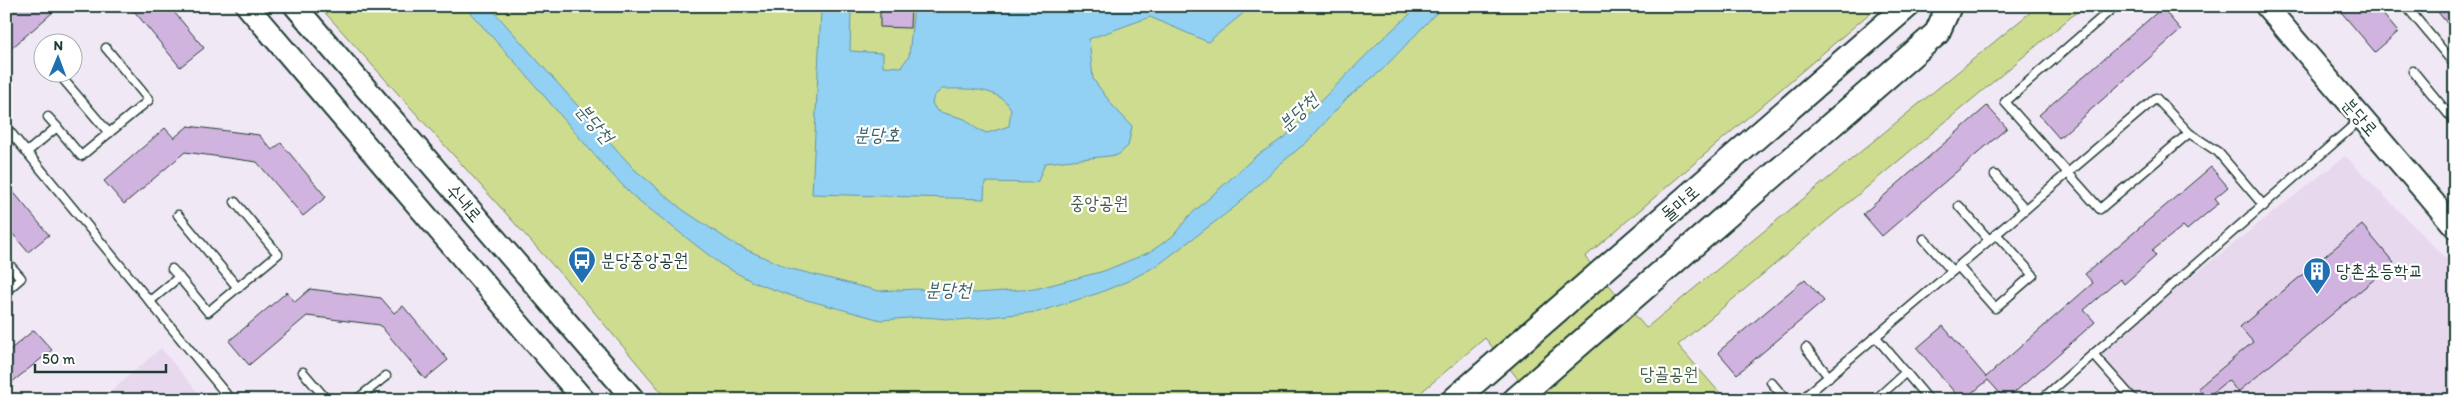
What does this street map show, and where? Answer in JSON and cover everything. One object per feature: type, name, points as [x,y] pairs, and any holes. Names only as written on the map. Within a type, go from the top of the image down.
[{"type":"main road","name":"수내로","points":[[247,6],[584,400]]},
{"type":"main road","name":"수내로","points":[[294,6],[634,400]]},
{"type":"main road","name":"돌마로","points":[[1454,400],[1907,6]]},
{"type":"main road","points":[[1515,400],[1937,33],[1949,6]]},
{"type":"main road","name":"분당로","points":[[2266,6],[2455,227]]},
{"type":"lane","points":[[2115,6],[2005,102],[2100,209],[2189,133]]},
{"type":"lane","points":[[2406,6],[2455,65]]},
{"type":"lane","points":[[48,117],[81,156],[148,100],[106,48]]},
{"type":"lane","points":[[2413,72],[2454,121]]},
{"type":"lane","points":[[65,82],[108,133]]},
{"type":"lane","points":[[1801,400],[2156,98],[2189,133],[2218,152],[2264,206]]},
{"type":"lane","points":[[2041,400],[2264,206],[2361,118]]},
{"type":"lane","points":[[6,127],[231,400]]},
{"type":"lane","points":[[27,152],[57,127]]},
{"type":"lane","points":[[1995,175],[2025,209]]},
{"type":"lane","points":[[172,269],[208,312],[278,254],[235,202]]},
{"type":"lane","points":[[1959,206],[1989,240]]},
{"type":"lane","points":[[178,215],[238,288]]},
{"type":"lane","points":[[1924,239],[1995,308],[2033,275],[1996,234]]},
{"type":"lane","points":[[6,261],[21,278],[6,291]]},
{"type":"lane","points":[[150,301],[179,278]]},
{"type":"lane","points":[[1876,337],[1929,400]]},
{"type":"lane","points":[[1806,348],[1828,377]]},
{"type":"lane","points":[[2094,354],[2134,400]]},
{"type":"lane","points":[[303,372],[327,400]]},
{"type":"lane","points":[[1874,400],[1906,372]]},
{"type":"lane","points":[[356,400],[386,376]]},
{"type":"lane","points":[[1771,382],[1786,400]]},
{"type":"shaded area","points":[[2345,156],[2455,268],[2455,400],[2134,400],[2093,354]]},
{"type":"shaded area","points":[[161,348],[204,400],[101,400]]},
{"type":"green space","name":"중앙공원","points":[[319,6],[1878,6],[1585,257],[1646,328],[2038,6],[2084,6],[1678,345],[1726,400],[1535,400],[1485,338],[1412,400],[668,400],[583,299]]},
{"type":"water","points":[[464,6],[489,6],[634,169],[683,210],[736,245],[788,268],[879,291],[916,289],[976,293],[1035,289],[1104,271],[1150,252],[1173,236],[1189,216],[1256,156],[1285,137],[1381,40],[1419,6],[1443,6],[1382,70],[1348,97],[1308,141],[1279,165],[1236,206],[1158,265],[1128,281],[1099,293],[1038,312],[959,320],[924,317],[881,320],[792,296],[755,283],[720,264],[633,196],[602,164],[522,70]]},
{"type":"water","name":"분당호","points":[[914,6],[1244,6],[1246,11],[1208,42],[1150,17],[1089,39],[1093,79],[1113,106],[1132,126],[1128,146],[1118,155],[1045,163],[1038,181],[1033,183],[985,182],[984,199],[812,194],[821,10],[851,12],[850,51],[883,53],[883,66],[901,67],[909,56]],"holes":[[[942,89],[981,90],[998,96],[1011,109],[1009,126],[987,133],[977,129],[965,119],[937,111],[932,103],[934,96]]]},
{"type":"building","points":[[6,6],[60,6],[6,53]]},
{"type":"building","points":[[130,6],[169,6],[204,48],[180,67]]},
{"type":"building","points":[[880,6],[911,6],[910,28],[880,27]]},
{"type":"building","points":[[2336,6],[2376,6],[2398,32],[2375,52]]},
{"type":"building","points":[[2433,6],[2455,6],[2455,33]]},
{"type":"building","points":[[2162,8],[2181,30],[2059,138],[2039,115]]},
{"type":"building","points":[[1987,106],[2007,128],[1882,236],[1863,214]]},
{"type":"building","points":[[188,126],[259,135],[272,150],[281,143],[326,197],[303,216],[257,162],[185,152],[124,204],[104,181],[165,128],[174,138]]},
{"type":"building","points":[[2211,167],[2228,187],[2215,198],[2219,203],[2187,230],[2183,226],[2152,251],[2156,256],[2124,284],[2120,279],[2084,310],[2095,322],[2006,400],[1988,380],[1964,400],[1961,400],[1917,348],[1943,326],[1986,377],[2093,283],[2085,274]]},
{"type":"building","points":[[6,183],[49,235],[28,252],[6,226]]},
{"type":"building","name":"당촌초등학교","points":[[2362,225],[2394,263],[2238,392],[2228,380],[2206,398],[2198,388],[2253,342],[2240,327]]},
{"type":"building","points":[[1805,279],[1824,301],[1737,374],[1718,352]]},
{"type":"building","points":[[310,289],[381,298],[394,313],[403,306],[448,360],[425,379],[380,325],[307,316],[249,365],[229,341],[287,292],[295,302]]},
{"type":"building","points":[[34,330],[52,350],[6,387],[6,353]]},
{"type":"place","name":"분당중앙공원","points":[[582,284]]},
{"type":"place","name":"당촌초등학교","points":[[2317,295]]},
{"type":"water label","name":"분당천","points":[[1298,112]]},
{"type":"water label","name":"분당천","points":[[595,123]]},
{"type":"water label","name":"분당천","points":[[948,289]]},
{"type":"park label","name":"당골공원","points":[[1669,374]]}]
